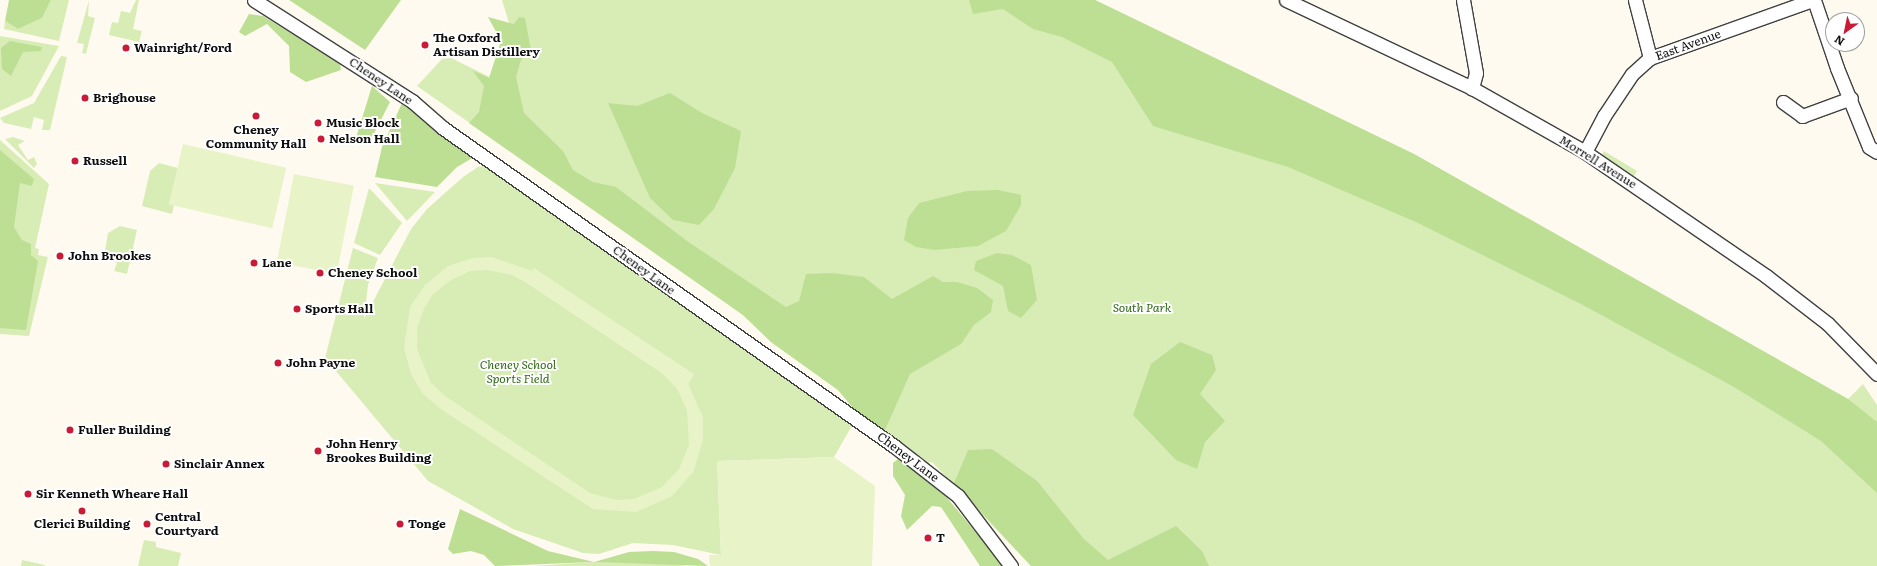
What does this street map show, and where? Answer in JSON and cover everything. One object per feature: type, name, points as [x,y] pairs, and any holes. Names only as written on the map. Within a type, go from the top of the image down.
[{"type":"street","name":"Cheney Lane","points":[[254,0],[412,101],[443,128],[894,446],[962,500],[1011,566]]},
{"type":"street","name":"Morrell Avenue","points":[[1286,0],[1472,88],[1585,152],[1766,276],[1828,324],[1877,374]]},
{"type":"street","points":[[1463,0],[1476,73],[1472,88]]},
{"type":"street","points":[[1635,0],[1650,58]]},
{"type":"street","points":[[1813,0],[1836,68],[1851,98],[1869,147],[1877,152]]},
{"type":"street","name":"East Avenue","points":[[1585,152],[1604,116],[1632,74],[1650,58],[1813,0]]},
{"type":"street","points":[[1783,102],[1802,116],[1851,98]]},
{"type":"green space","points":[[9,0],[51,0],[42,18],[18,29],[5,21]]},
{"type":"green space","points":[[51,0],[69,0],[59,41],[4,29],[5,21],[18,29],[42,18]]},
{"type":"green space","points":[[89,0],[88,16],[95,18],[86,54],[82,53],[84,44],[77,43]]},
{"type":"green space","points":[[136,0],[139,0],[133,29],[142,31],[139,42],[109,35],[112,22],[118,23],[121,11],[130,13]]},
{"type":"green space","points":[[289,0],[401,0],[365,50]]},
{"type":"green space","name":"South Park","points":[[502,0],[1095,0],[1414,154],[1848,399],[1863,384],[1877,405],[1877,566],[1031,566],[932,462],[928,463],[854,409],[838,390],[771,342],[743,315],[417,86],[442,59],[451,58],[506,85],[515,43]]},
{"type":"green space","points":[[969,0],[1095,0],[1414,154],[1848,399],[1877,422],[1877,493],[1821,441],[1734,387],[1581,304],[1418,223],[1288,167],[1153,126],[1112,62],[1062,37],[1033,29],[1003,9],[973,14]]},
{"type":"green space","points":[[249,14],[263,16],[340,63],[341,70],[306,82],[290,72],[289,46],[267,24],[245,36],[239,32]]},
{"type":"green space","points":[[488,17],[514,24],[519,17],[525,18],[531,50],[521,60],[516,77],[524,113],[563,151],[573,170],[593,182],[616,187],[687,241],[786,307],[799,301],[806,274],[832,273],[864,277],[892,299],[933,276],[943,282],[957,282],[977,288],[993,300],[991,312],[974,325],[961,344],[910,374],[885,430],[854,409],[838,390],[771,342],[743,315],[469,123],[479,112],[484,86],[472,70],[489,78],[501,41]]},
{"type":"green space","points":[[0,36],[59,46],[32,96],[0,111]]},
{"type":"green space","points":[[10,41],[42,47],[41,51],[23,52],[11,76],[2,69],[1,48]]},
{"type":"green space","points":[[61,56],[67,57],[50,130],[42,130],[44,120],[34,117],[31,129],[4,123],[0,118],[34,103]]},
{"type":"green space","points":[[372,86],[390,102],[368,145],[355,141]]},
{"type":"green space","points":[[670,93],[702,113],[741,131],[735,168],[714,209],[699,225],[673,220],[650,198],[608,103],[637,106]]},
{"type":"green space","points":[[402,103],[476,156],[457,167],[437,187],[375,177],[382,147]]},
{"type":"green space","points":[[13,137],[25,141],[18,145],[28,160],[34,157],[37,164],[34,168],[5,139]]},
{"type":"green space","points":[[0,140],[49,184],[35,248],[39,249],[38,255],[48,257],[29,336],[0,334]]},
{"type":"green space","points":[[183,144],[286,168],[272,228],[169,204]]},
{"type":"green space","points":[[0,150],[34,179],[32,186],[20,183],[14,227],[22,240],[31,244],[31,255],[38,261],[26,330],[0,328]]},
{"type":"green space","points":[[1604,151],[1637,171],[1634,176],[1602,155]]},
{"type":"green space","points":[[159,163],[178,168],[169,204],[174,205],[172,214],[142,206],[150,171]]},
{"type":"green space","name":"Cheney School Sports Field","points":[[490,165],[853,424],[834,457],[717,461],[721,555],[673,545],[633,543],[599,554],[583,553],[513,529],[428,481],[325,358],[353,248],[378,258],[368,285],[364,319],[411,229],[427,209],[463,177],[478,167]]},
{"type":"green space","points":[[294,174],[354,186],[337,274],[277,262]]},
{"type":"green space","points":[[375,183],[435,192],[407,221]]},
{"type":"green space","points":[[369,188],[402,223],[380,255],[354,243]]},
{"type":"green space","points":[[998,190],[1021,195],[1021,205],[1006,231],[978,246],[934,250],[916,247],[904,240],[908,218],[919,203],[967,191]]},
{"type":"green space","points":[[120,226],[137,230],[127,274],[114,271],[117,263],[104,257],[108,233]]},
{"type":"green space","points":[[997,253],[1012,255],[1031,265],[1037,300],[1021,318],[1008,311],[1003,286],[974,270],[976,261]]},
{"type":"green space","points":[[492,257],[532,271],[534,268],[694,374],[688,384],[703,417],[703,439],[694,471],[672,496],[636,512],[593,509],[442,410],[423,394],[411,374],[404,348],[410,307],[425,285],[448,266],[473,258]],"holes":[[[487,270],[512,275],[525,282],[663,374],[677,389],[687,410],[689,445],[679,469],[662,487],[634,499],[616,500],[590,493],[445,396],[431,383],[417,349],[417,328],[424,309],[433,294],[451,280],[470,271]]]},
{"type":"green space","points":[[1180,342],[1212,355],[1216,370],[1200,394],[1225,421],[1205,442],[1197,469],[1176,460],[1133,415],[1151,364]]},
{"type":"green space","points":[[992,449],[1037,481],[1084,539],[1108,560],[1176,526],[1202,551],[1209,566],[1031,566],[954,483],[968,450]]},
{"type":"green space","points":[[834,457],[875,486],[872,566],[710,566],[709,555],[721,555],[717,461]]},
{"type":"green space","points":[[898,459],[933,481],[1004,566],[980,566],[941,507],[932,506],[907,530],[901,516],[905,495],[893,476],[893,463]]},
{"type":"green space","points":[[460,509],[548,551],[594,562],[495,566],[484,555],[471,551],[453,554],[448,549]]},
{"type":"green space","points":[[144,540],[156,542],[156,547],[181,553],[178,566],[138,566]]},
{"type":"green space","points":[[653,551],[674,552],[698,559],[708,566],[594,562],[629,552]]},
{"type":"green space","points":[[22,560],[45,565],[45,566],[21,566]]},
{"type":"green space","points":[[594,562],[673,563],[686,566],[532,566]]},
{"type":"place","name":"The Oxford Artisan Distillery","points":[[425,45]]},
{"type":"place","name":"Wainright/Ford","points":[[126,48]]},
{"type":"place","name":"Brighouse","points":[[85,98]]},
{"type":"place","name":"Cheney Community Hall","points":[[256,116]]},
{"type":"place","name":"Music Block","points":[[318,123]]},
{"type":"place","name":"Nelson Hall","points":[[321,139]]},
{"type":"place","name":"Russell","points":[[75,161]]},
{"type":"place","name":"John Brookes","points":[[60,256]]},
{"type":"place","name":"Lane","points":[[254,263]]},
{"type":"place","name":"Cheney School","points":[[320,273]]},
{"type":"place","name":"Sports Hall","points":[[297,309]]},
{"type":"place","name":"John Payne","points":[[278,363]]},
{"type":"place","name":"Fuller Building","points":[[70,430]]},
{"type":"place","name":"John Henry Brookes Building","points":[[318,451]]},
{"type":"place","name":"Sinclair Annex","points":[[166,464]]},
{"type":"place","name":"Sir Kenneth Wheare Hall","points":[[28,494]]},
{"type":"place","name":"Clerici Building","points":[[82,511]]},
{"type":"place","name":"Central Courtyard","points":[[147,524]]},
{"type":"place","name":"Tonge","points":[[400,524]]},
{"type":"place","name":"T","points":[[928,538]]}]
